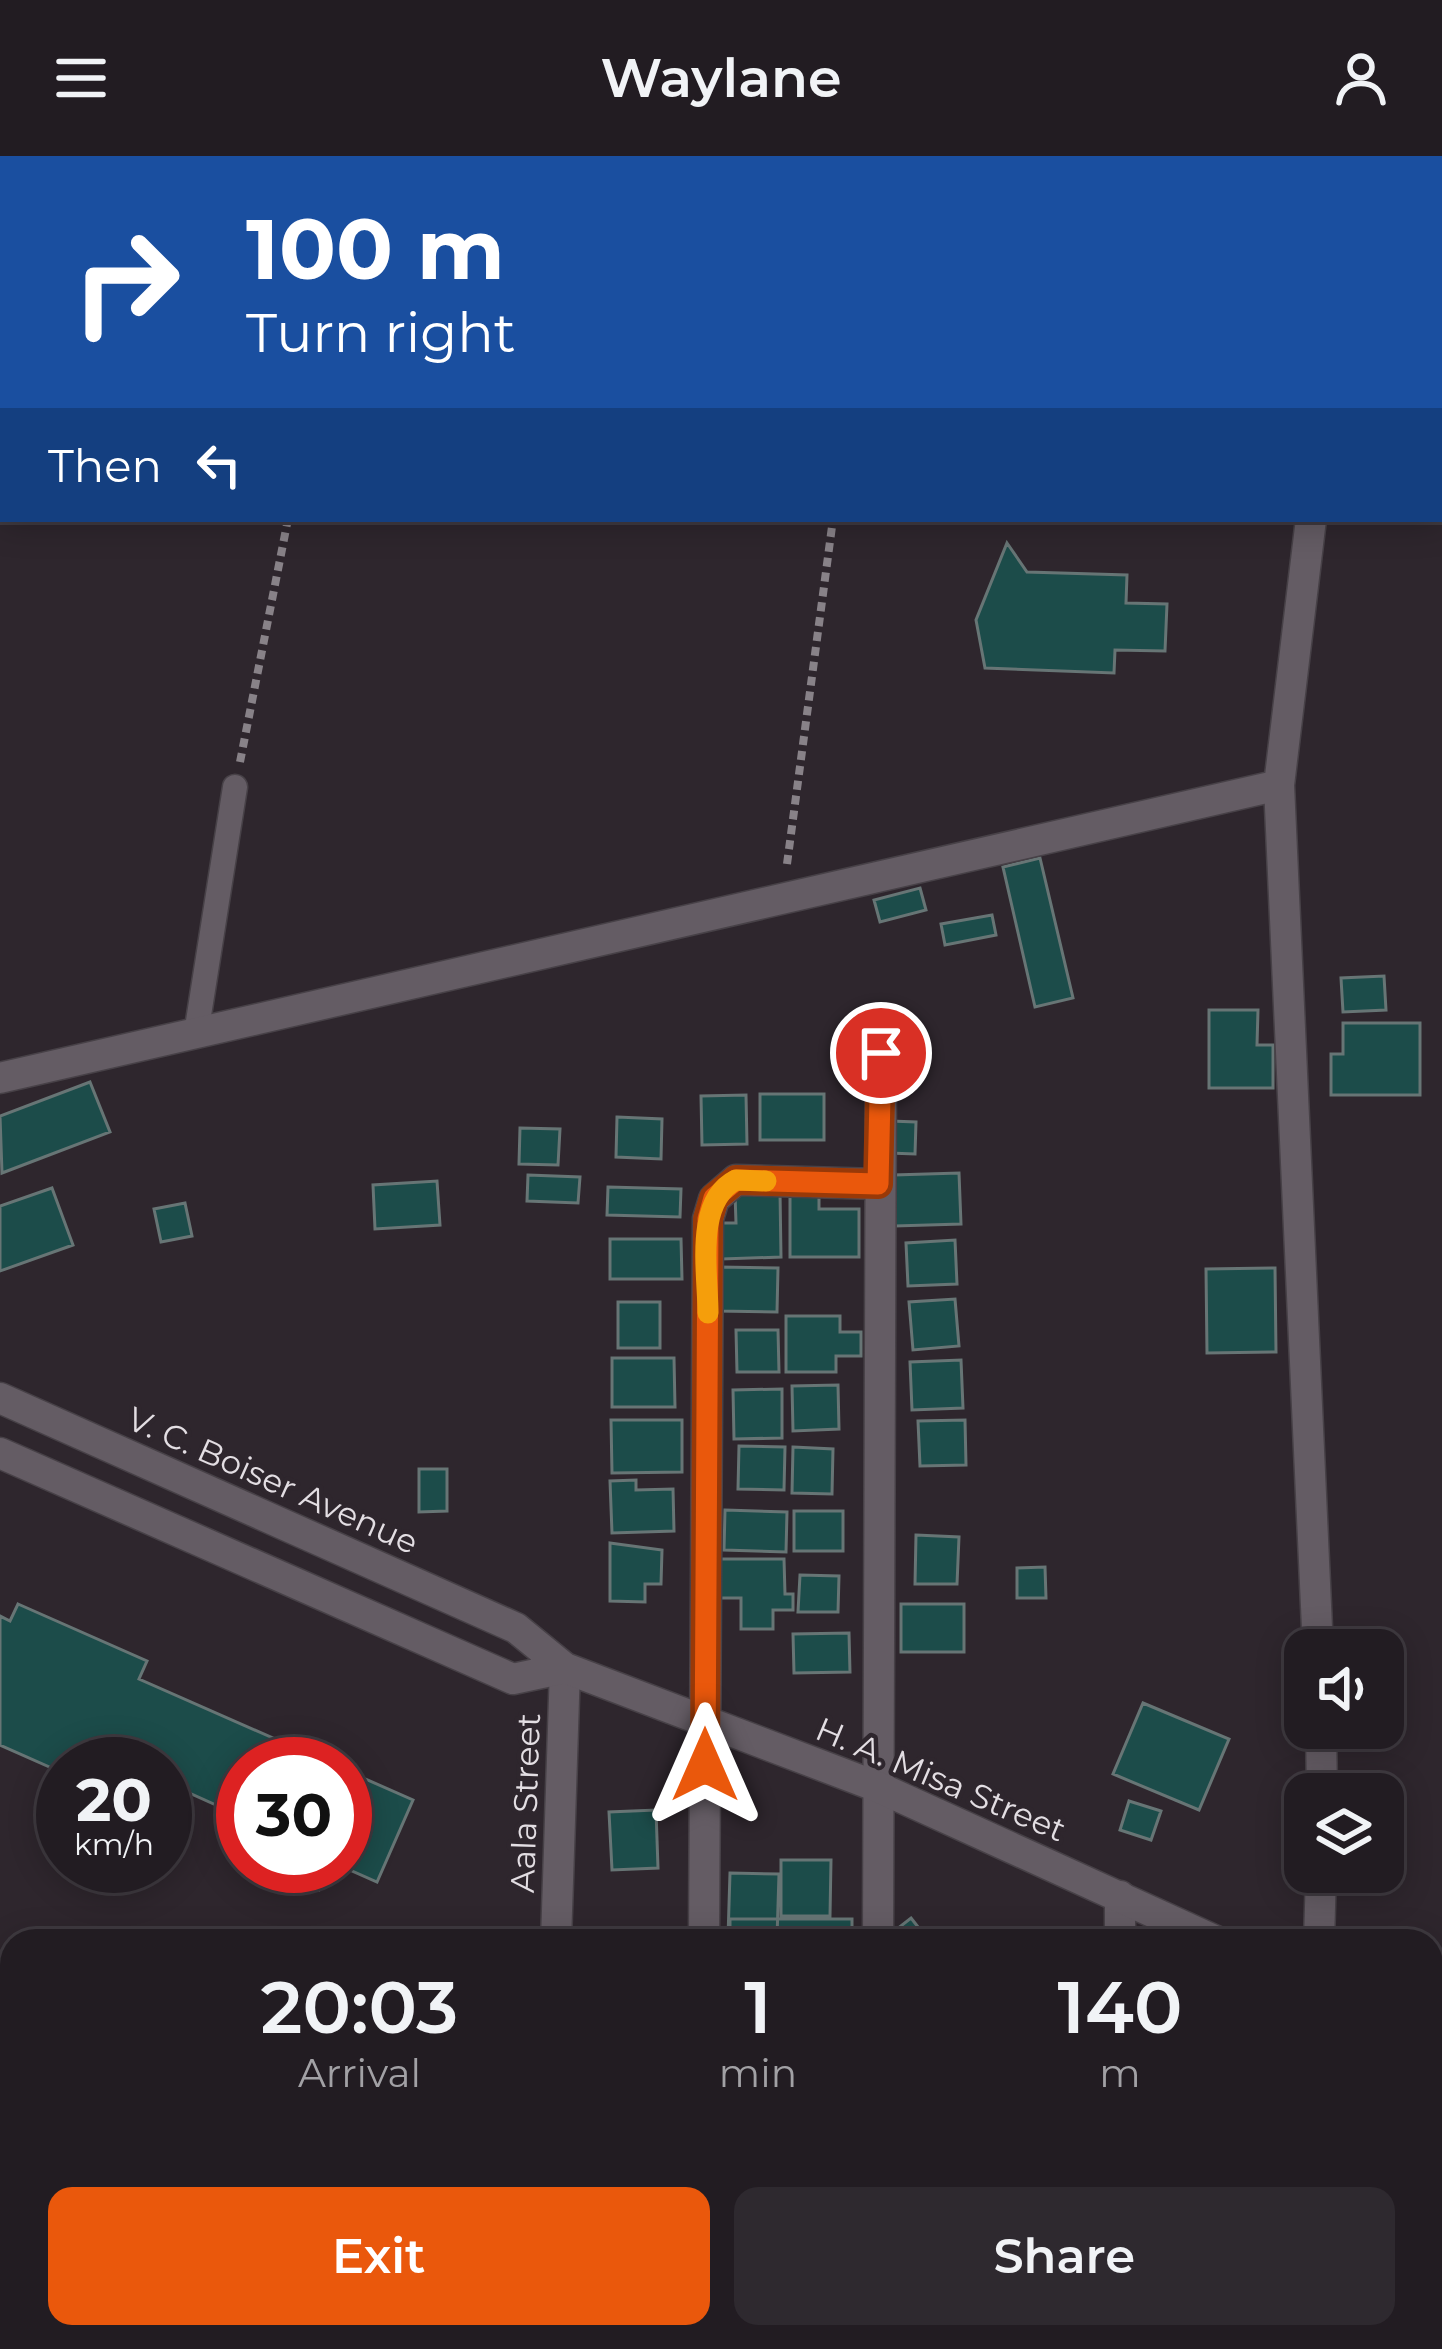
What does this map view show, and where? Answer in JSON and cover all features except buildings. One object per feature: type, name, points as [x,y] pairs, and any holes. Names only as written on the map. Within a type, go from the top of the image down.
[{"type":"street","points":[[1311,522],[1279,785],[1317,1629]]},
{"type":"street","points":[[0,1078],[1279,785]]},
{"type":"street","points":[[878,1929],[881,1053]]},
{"type":"street","points":[[704,1929],[708,1219],[714,1198],[736,1180],[878,1184]]},
{"type":"street","name":"V. C. Boiser Avenue","points":[[0,1398],[515,1628]]},
{"type":"street","points":[[52,1475],[72,1430]]},
{"type":"street","points":[[0,1453],[513,1679],[565,1668]]},
{"type":"street","name":"H. A. Misa Street","points":[[515,1628],[565,1668],[878,1787],[1190,1929]]},
{"type":"street","name":"Aala Street","points":[[556,1929],[565,1668]]},
{"type":"street","points":[[1319,1929],[1320,1893]]},
{"type":"street","points":[[1120,1896],[1120,1929]]},
{"type":"lane","points":[[196,1034],[235,788]]},
{"type":"path","points":[[235,788],[287,522]]},
{"type":"path","points":[[782,901],[833,522]]},
{"type":"slow traffic","points":[[708,1313],[708,1219],[714,1198],[736,1180],[766,1181]]},
{"type":"route","points":[[705,1765],[708,1219],[714,1198],[736,1180],[878,1184],[881,1053]]}]
